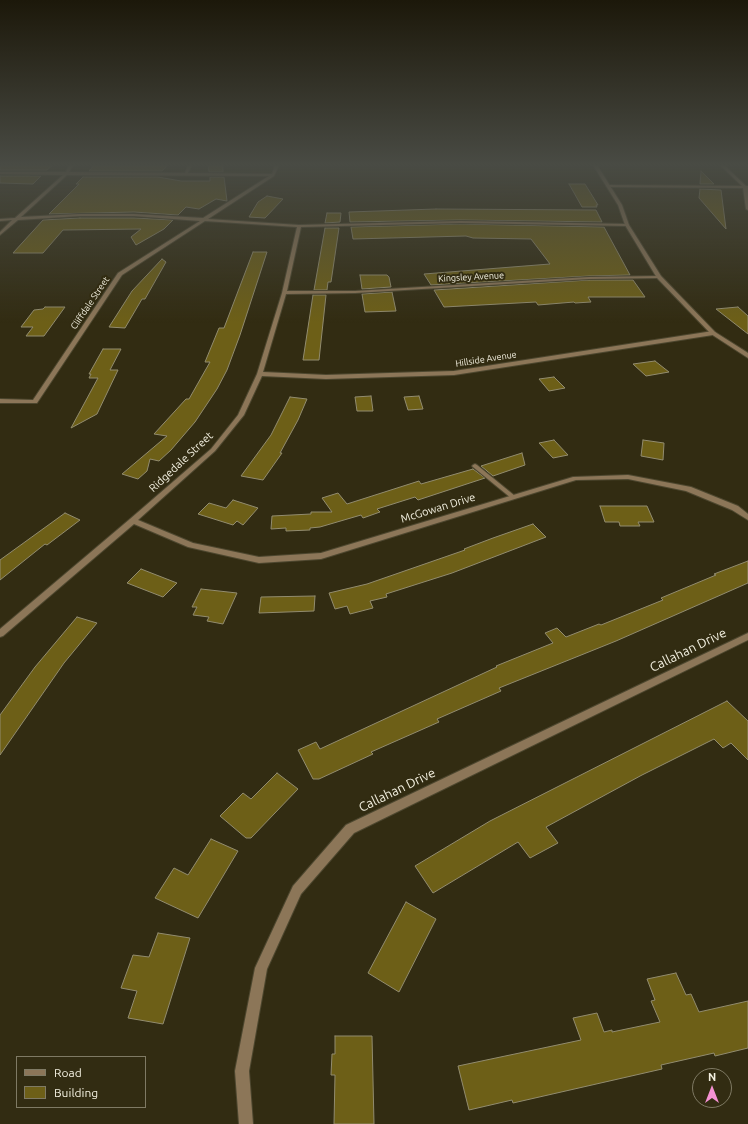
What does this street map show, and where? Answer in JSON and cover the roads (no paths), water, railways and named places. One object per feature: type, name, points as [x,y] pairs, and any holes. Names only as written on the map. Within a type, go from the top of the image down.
[{"type":"street","points":[[0,220],[40,217]]},
{"type":"street","points":[[167,217],[299,226],[460,222],[627,225]]},
{"type":"street","name":"Cliffdale Street","points":[[0,401],[35,402],[120,274],[206,217]]},
{"type":"street","points":[[624,217],[627,225],[659,277],[713,333],[748,356]]},
{"type":"street","points":[[0,234],[15,219]]},
{"type":"street","name":"Ridgedale Street","points":[[0,634],[133,521],[213,450],[241,415],[260,374],[284,293],[299,226]]},
{"type":"street","name":"Kingsley Avenue","points":[[284,293],[355,292],[589,278],[659,277]]},
{"type":"street","name":"Hillside Avenue","points":[[260,374],[326,377],[454,373],[713,333]]},
{"type":"street","name":"McGowan Drive","points":[[133,521],[191,545],[259,560],[321,556],[575,478],[628,477],[688,489],[735,508],[748,518]]},
{"type":"street","name":"Callahan Drive","points":[[246,1124],[242,1071],[261,968],[297,890],[350,828],[748,636]]},
{"type":"lane","points":[[475,466],[513,496]]}]
